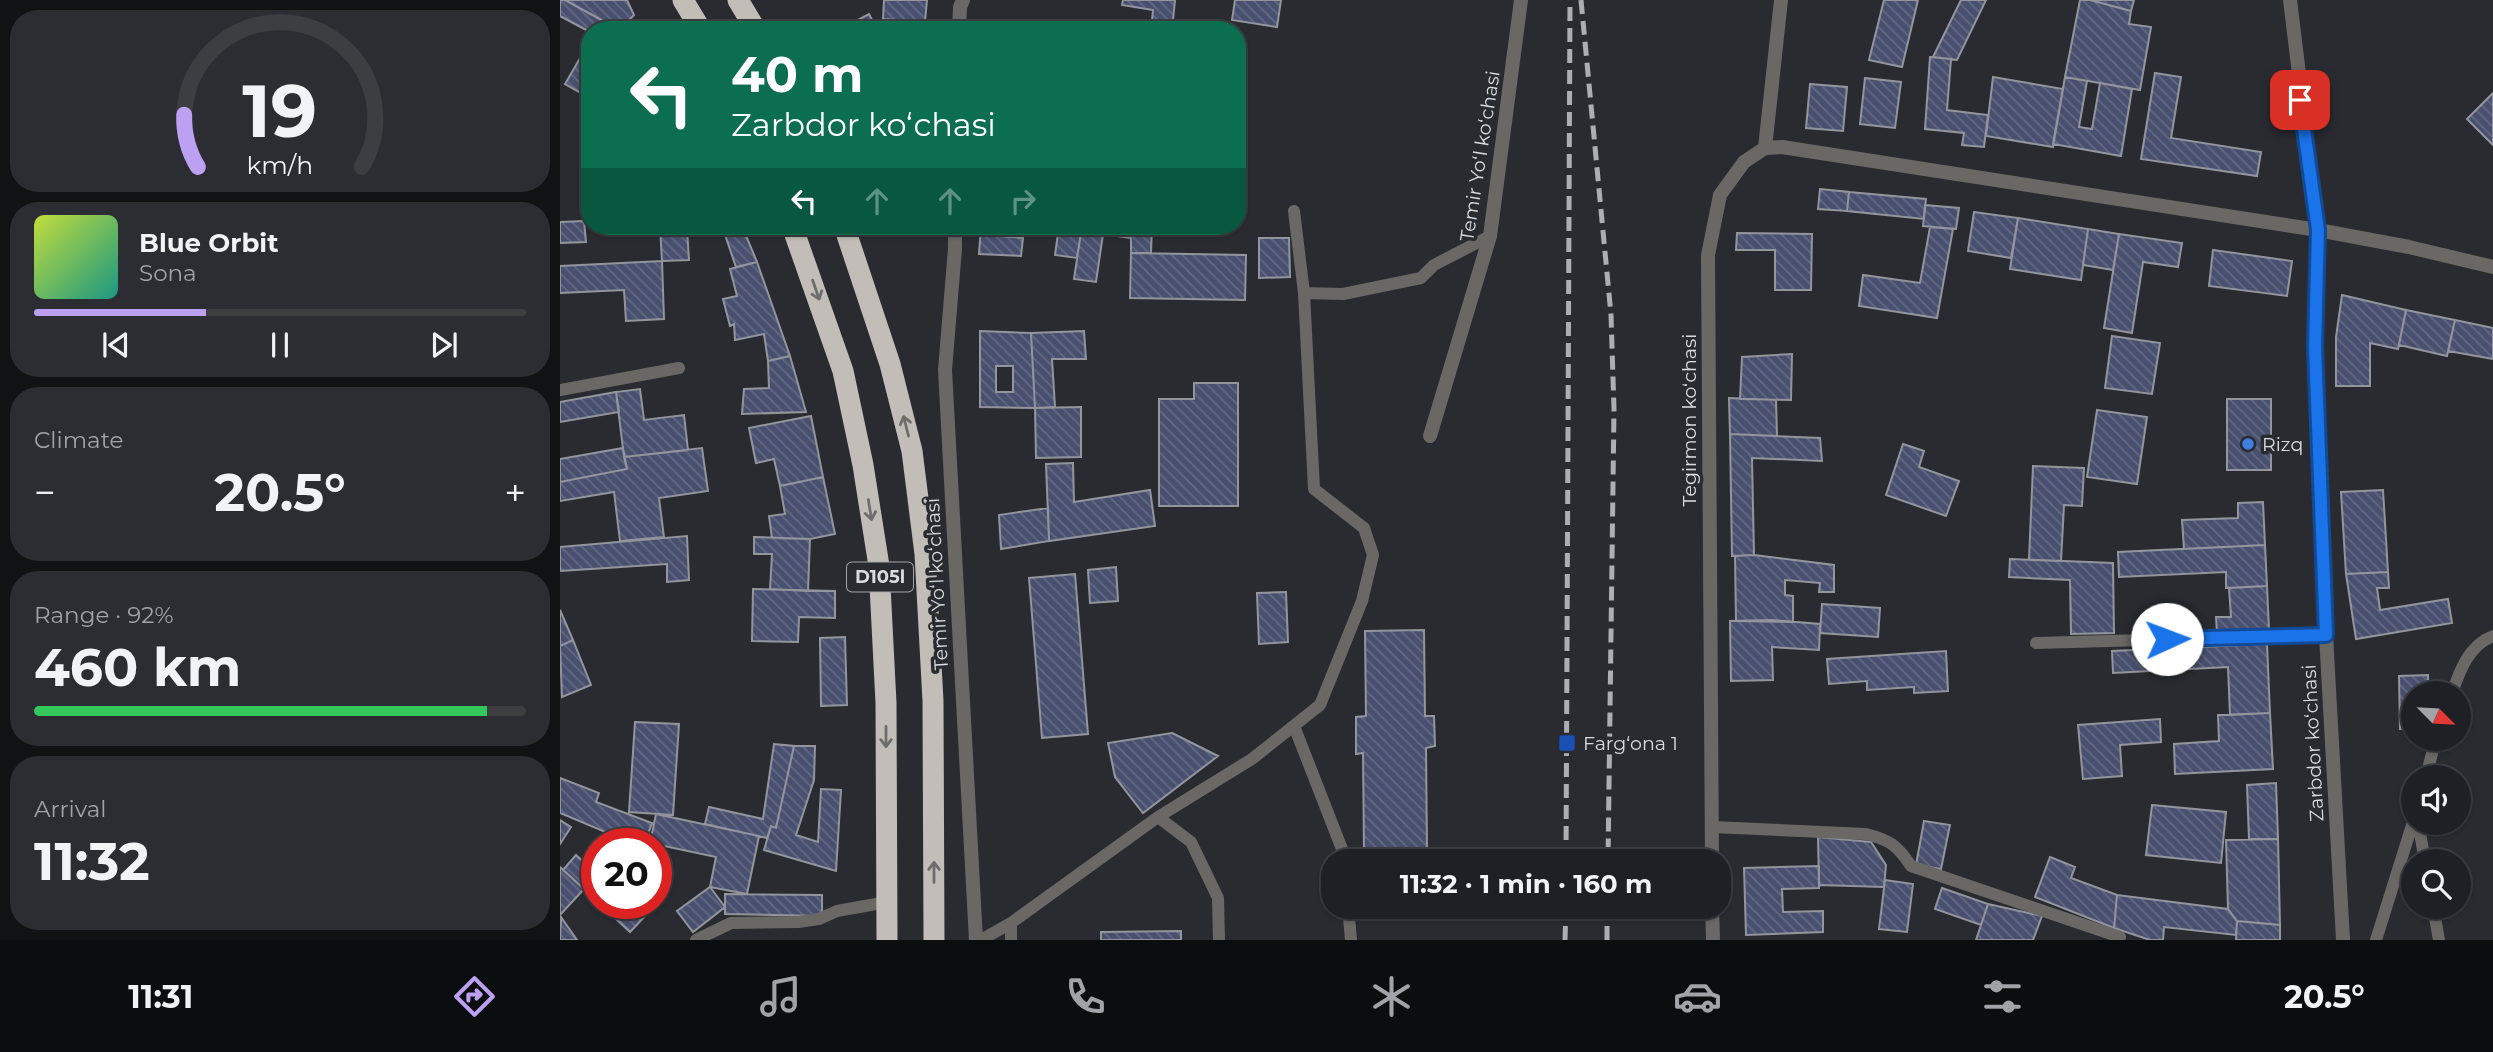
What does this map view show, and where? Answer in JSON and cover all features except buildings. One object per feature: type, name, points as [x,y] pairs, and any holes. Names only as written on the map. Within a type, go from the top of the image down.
[{"type":"highway","points":[[683,0],[696,21]]},
{"type":"highway","points":[[738,0],[751,21]]},
{"type":"highway","name":"D105l","points":[[795,235],[843,371],[863,465],[879,566],[886,703],[887,940]]},
{"type":"highway","name":"D105l","points":[[847,235],[890,364],[912,451],[925,554],[933,701],[934,940]]},
{"type":"street","points":[[960,21],[963,0]]},
{"type":"street","name":"Temir Yoʻl koʻchasi","points":[[1430,436],[1490,236],[1521,0]]},
{"type":"street","points":[[1781,0],[1765,148],[1782,147],[2318,230],[2409,247],[2493,267]]},
{"type":"street","name":"Zarbdor koʻchasi","points":[[2290,0],[2318,230],[2315,347],[2326,635],[2343,940]]},
{"type":"street","name":"Tegirmon koʻchasi","points":[[1712,849],[1707,255],[1720,195],[1744,162],[1765,148]]},
{"type":"street","name":"Temir Yoʻl koʻchasi","points":[[954,235],[945,370],[976,940]]},
{"type":"street","points":[[1712,919],[1713,940]]},
{"type":"lane","points":[[981,940],[1011,923],[1158,817],[1252,759],[1320,705],[1362,601],[1373,555],[1364,528],[1314,489],[1304,293],[1294,211]]},
{"type":"lane","points":[[1304,293],[1343,294],[1421,278],[1434,265],[1490,236]]},
{"type":"lane","points":[[560,390],[679,368]]},
{"type":"lane","points":[[2036,643],[2326,635]]},
{"type":"lane","points":[[2457,681],[2469,654],[2483,640],[2493,636]]},
{"type":"lane","points":[[1294,726],[1342,849]]},
{"type":"lane","points":[[1158,817],[1191,842],[1218,898],[1219,940]]},
{"type":"lane","points":[[1712,827],[1866,834],[1886,839],[1900,849],[1912,866],[2120,937]]},
{"type":"lane","points":[[2376,940],[2412,835]]},
{"type":"lane","points":[[696,940],[731,923],[797,922],[887,902]]},
{"type":"lane","points":[[1349,919],[1351,940]]},
{"type":"lane","points":[[2436,919],[2440,940]]},
{"type":"lane","points":[[1011,923],[1011,940]]},
{"type":"railway","points":[[1566,849],[1570,0]]},
{"type":"railway","points":[[1581,0],[1611,315],[1614,409],[1608,849]]},
{"type":"railway","points":[[1565,940],[1566,919]]},
{"type":"railway","points":[[1607,919],[1607,940]]},
{"type":"place","name":"Rizq","points":[[2248,444]]},
{"type":"place","name":"Farg‘ona 1","points":[[1567,743]]},
{"type":"route","points":[[2167,639],[2326,635],[2315,347],[2318,230],[2300,100]]}]
